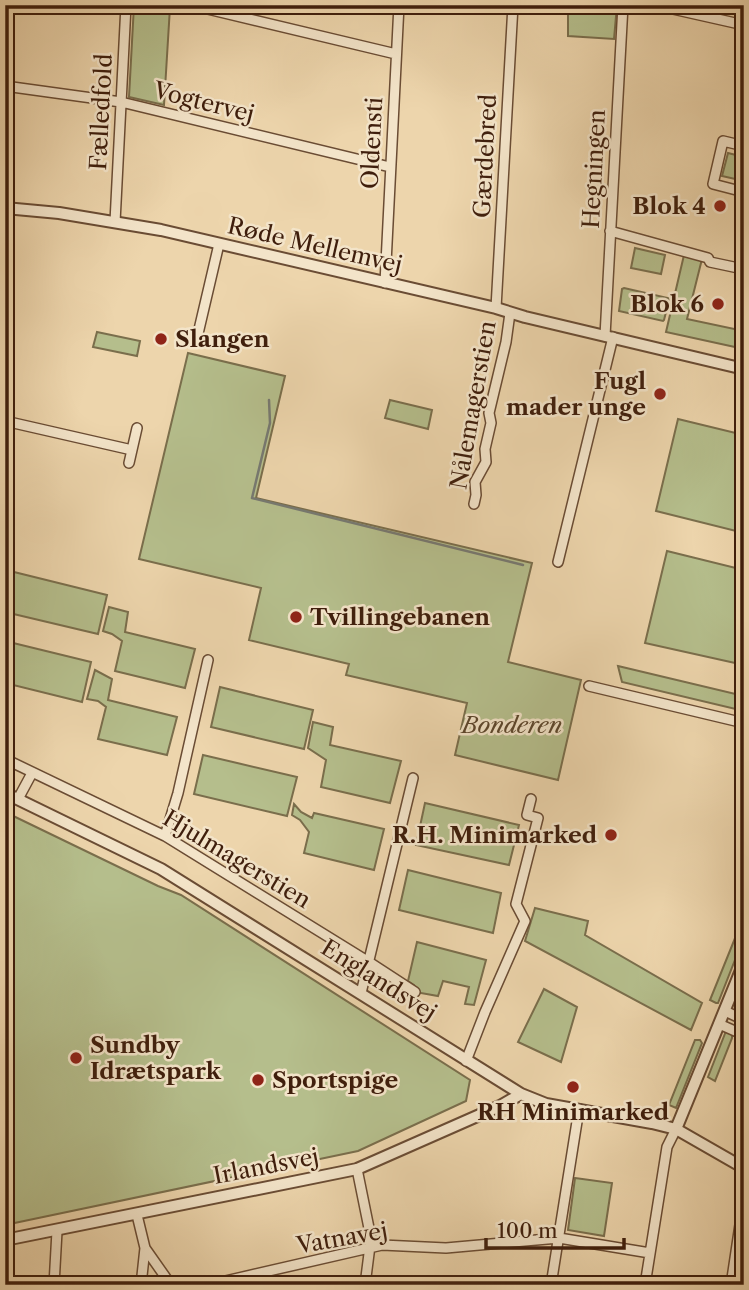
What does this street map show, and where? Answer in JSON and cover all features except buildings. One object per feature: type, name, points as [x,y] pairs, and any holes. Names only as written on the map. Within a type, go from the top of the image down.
[{"type":"street","name":"Fælledfold","points":[[115,222],[126,5]]},
{"type":"street","points":[[191,5],[396,54]]},
{"type":"street","name":"Oldensti","points":[[385,283],[398,5]]},
{"type":"street","name":"Gærdebred","points":[[496,308],[513,5]]},
{"type":"street","name":"Hegningen","points":[[609,336],[610,231],[623,5]]},
{"type":"street","points":[[655,5],[744,25]]},
{"type":"street","name":"Vogtervej","points":[[5,86],[121,102],[390,167]]},
{"type":"street","points":[[744,146],[723,141],[713,184],[744,192]]},
{"type":"street","name":"Røde Mellemvej","points":[[5,208],[59,213],[161,230],[744,369]]},
{"type":"street","points":[[610,231],[708,258],[709,262],[743,269]]},
{"type":"street","points":[[197,338],[219,244]]},
{"type":"street","name":"Nålemagerstien","points":[[474,504],[477,495],[475,482],[486,462],[485,449],[491,423],[489,413],[510,313]]},
{"type":"street","points":[[558,562],[609,336]]},
{"type":"street","points":[[5,421],[132,450]]},
{"type":"street","points":[[129,463],[137,428]]},
{"type":"street","points":[[165,836],[178,793],[208,660]]},
{"type":"street","points":[[589,687],[744,723]]},
{"type":"street","name":"Hjulmagerstien","points":[[5,759],[165,836],[415,992]]},
{"type":"street","points":[[18,799],[32,773]]},
{"type":"street","points":[[362,993],[413,778]]},
{"type":"street","name":"Englandsvej","points":[[5,793],[161,869],[521,1094],[546,1104],[676,1129],[744,1168]]},
{"type":"street","points":[[466,1060],[525,921],[516,904],[538,818],[527,816],[531,799]]},
{"type":"street","points":[[645,1285],[667,1147],[744,963]]},
{"type":"street","points":[[725,1011],[744,1020]]},
{"type":"street","points":[[719,1024],[744,1035]]},
{"type":"street","name":"Irlandsvej","points":[[5,1240],[358,1169],[500,1107],[521,1094]]},
{"type":"street","points":[[551,1285],[579,1109]]},
{"type":"street","points":[[358,1169],[370,1238],[365,1285]]},
{"type":"street","points":[[731,1285],[744,1198]]},
{"type":"street","points":[[137,1215],[145,1248],[141,1285]]},
{"type":"street","points":[[54,1285],[57,1231]]},
{"type":"street","name":"Vatnavej","points":[[208,1285],[382,1245],[446,1248],[559,1238],[650,1253]]},
{"type":"street","points":[[145,1248],[171,1285]]},
{"type":"green space","points":[[134,5],[170,7],[164,105],[129,97]]},
{"type":"green space","points":[[568,5],[617,5],[614,39],[568,36]]},
{"type":"green space","points":[[728,153],[744,157],[744,181],[722,176]]},
{"type":"green space","points":[[635,248],[665,255],[661,274],[631,268]]},
{"type":"green space","points":[[684,255],[702,259],[687,319],[744,331],[744,349],[666,332]]},
{"type":"green space","points":[[624,288],[668,298],[664,320],[619,311]]},
{"type":"green space","points":[[97,332],[140,341],[137,356],[93,347]]},
{"type":"green space","name":"Bonderen","points":[[188,353],[285,376],[256,498],[532,563],[508,662],[581,680],[558,780],[455,755],[467,703],[346,675],[349,664],[249,640],[261,588],[139,559]]},
{"type":"green space","points":[[390,400],[432,410],[428,429],[385,418]]},
{"type":"green space","points":[[678,419],[744,435],[744,533],[656,511]]},
{"type":"green space","points":[[667,551],[744,570],[744,665],[645,643]]},
{"type":"green space","points":[[14,572],[107,595],[98,634],[5,612]]},
{"type":"green space","points":[[109,607],[128,612],[125,632],[195,649],[185,688],[115,671],[122,641],[103,631]]},
{"type":"green space","points":[[5,641],[91,662],[82,702],[5,683]]},
{"type":"green space","points":[[618,666],[744,696],[744,711],[622,682]]},
{"type":"green space","points":[[95,670],[112,679],[108,700],[177,717],[167,755],[98,739],[106,707],[98,701],[87,699]]},
{"type":"green space","points":[[220,687],[313,710],[304,749],[211,727]]},
{"type":"green space","points":[[313,722],[333,727],[330,745],[401,761],[390,803],[321,787],[326,760],[308,748]]},
{"type":"green space","points":[[203,755],[297,777],[287,816],[194,794]]},
{"type":"green space","points":[[425,803],[519,825],[509,865],[416,845]]},
{"type":"green space","points":[[294,804],[312,818],[314,813],[384,829],[374,870],[304,853],[309,832],[300,820],[292,815]]},
{"type":"green space","points":[[5,812],[181,895],[470,1080],[466,1101],[358,1151],[5,1225]]},
{"type":"green space","points":[[408,870],[501,893],[493,933],[399,910]]},
{"type":"green space","points":[[535,908],[588,921],[585,935],[702,1003],[691,1030],[525,941]]},
{"type":"green space","points":[[744,916],[744,937],[716,1003],[710,1000]]},
{"type":"green space","points":[[417,942],[486,960],[474,1005],[465,1004],[469,987],[443,981],[438,996],[415,992],[414,985],[408,981]]},
{"type":"green space","points":[[544,989],[577,1007],[561,1062],[518,1042]]},
{"type":"green space","points":[[726,1031],[732,1032],[732,1038],[715,1081],[708,1077]]},
{"type":"green space","points":[[695,1040],[702,1043],[676,1108],[669,1105]]},
{"type":"green space","points":[[575,1178],[612,1183],[604,1236],[568,1230]]},
{"type":"waterway","points":[[269,400],[270,423],[252,498],[523,565]]},
{"type":"place","name":"Blok 4","points":[[720,206]]},
{"type":"place","name":"Blok 6","points":[[718,304]]},
{"type":"place","name":"Slangen","points":[[161,339]]},
{"type":"place","name":"Fugl mader unge","points":[[660,394]]},
{"type":"place","name":"Tvillingebanen","points":[[296,617]]},
{"type":"place","name":"R.H. Minimarked","points":[[611,835]]},
{"type":"place","name":"Sundby Idrætspark","points":[[76,1058]]},
{"type":"place","name":"Sportspige","points":[[258,1080]]},
{"type":"place","name":"RH Minimarked","points":[[573,1087]]}]
